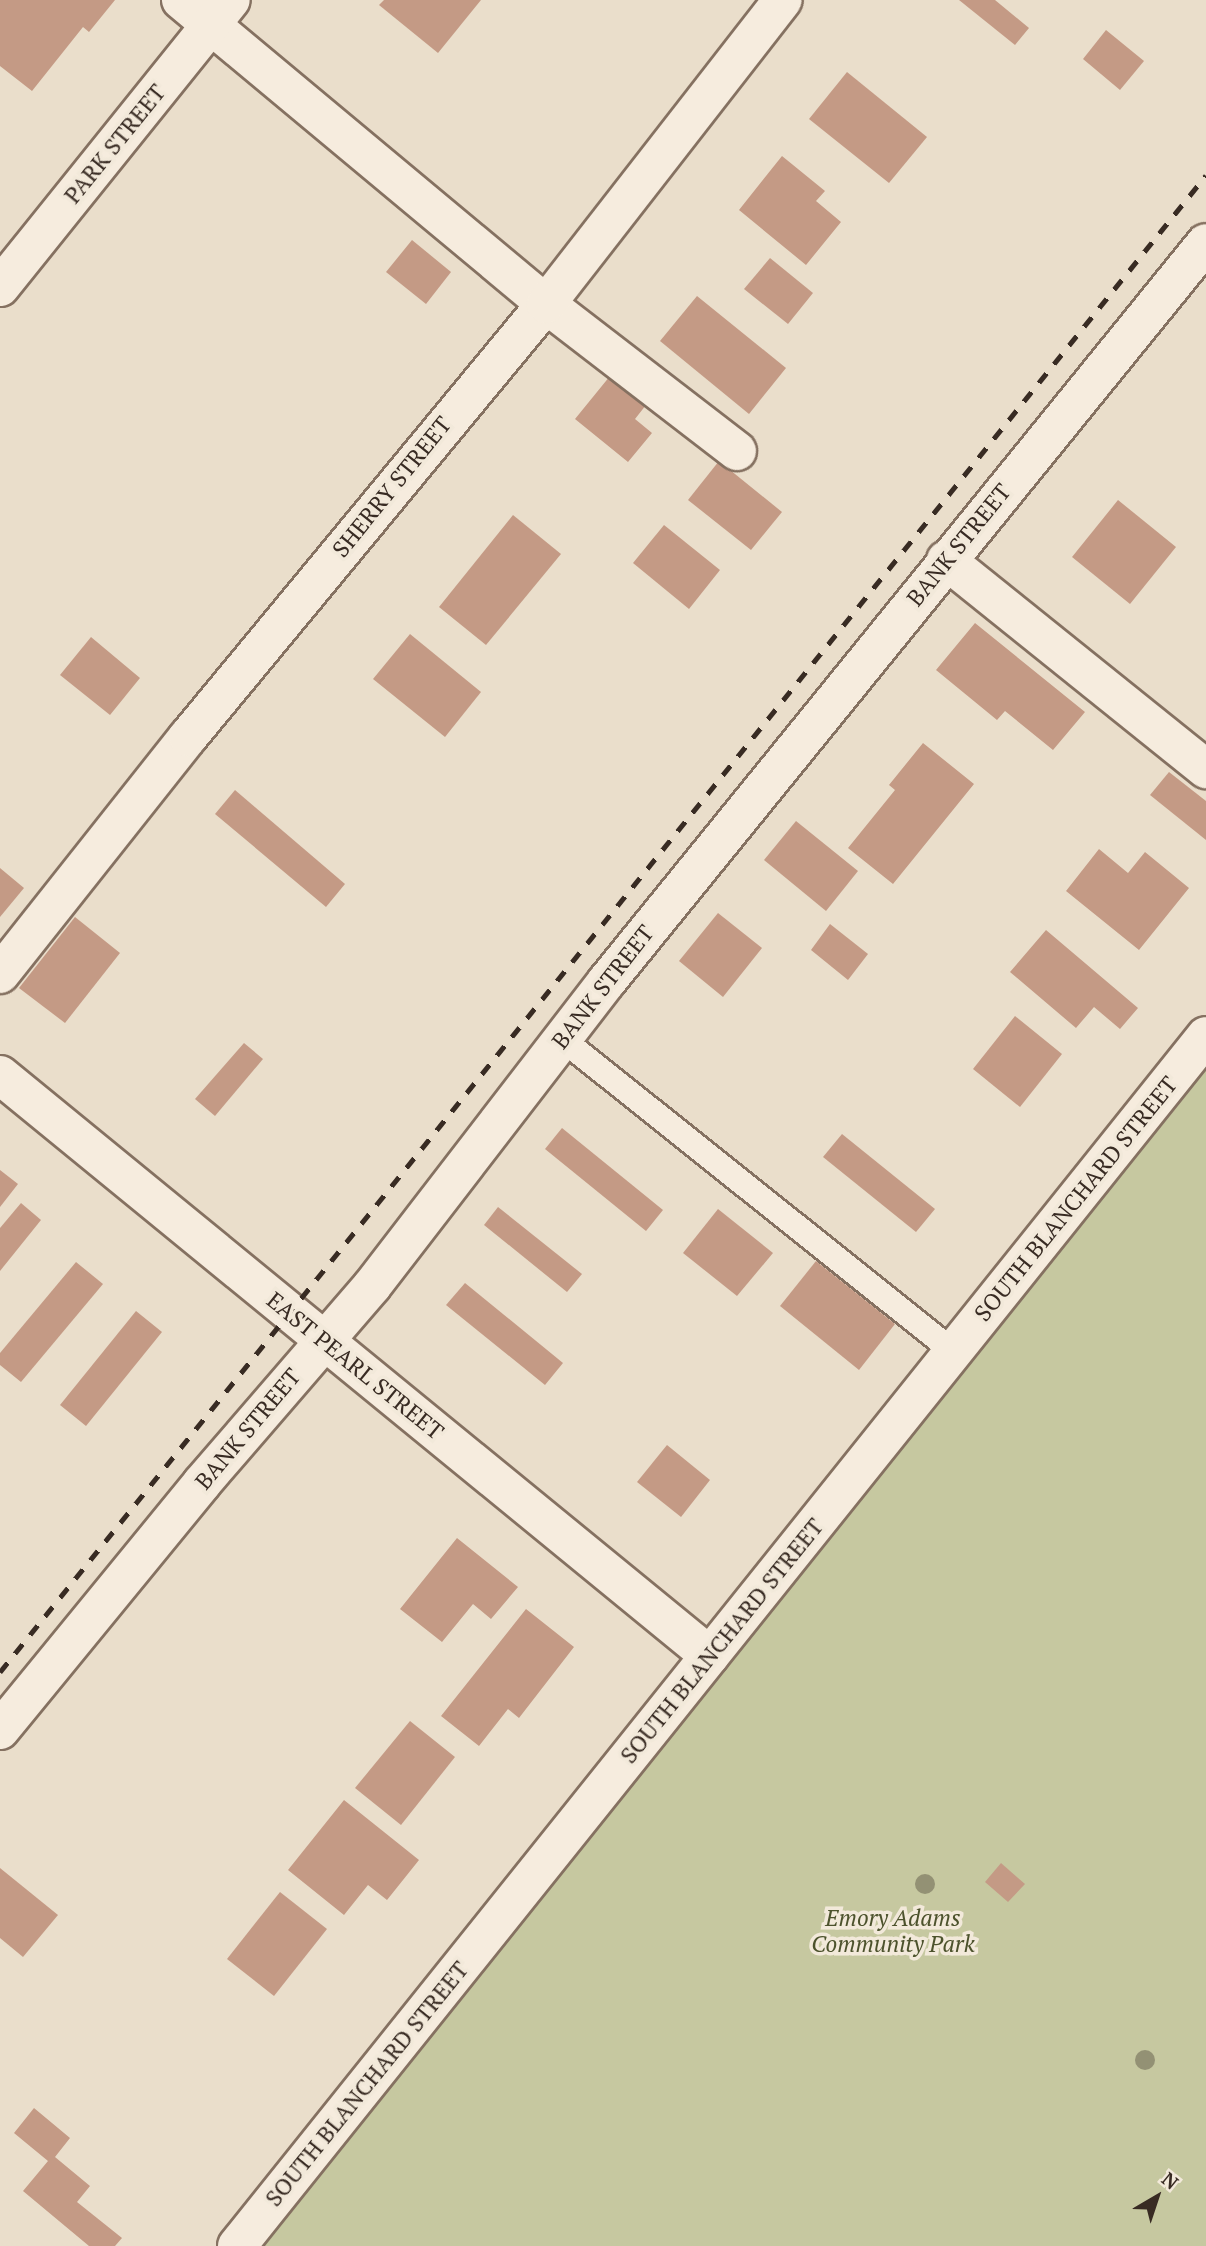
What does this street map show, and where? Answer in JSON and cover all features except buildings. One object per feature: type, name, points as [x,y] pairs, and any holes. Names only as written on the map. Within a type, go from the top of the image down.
[{"type":"street","points":[[181,0],[221,12],[547,304],[737,451]]},
{"type":"street","name":"SHERRY STREET","points":[[0,974],[448,418],[547,304],[783,0]]},
{"type":"street","name":"PARK STREET","points":[[0,287],[221,12]]},
{"type":"street","name":"BANK STREET","points":[[0,1730],[428,1216],[562,1039],[946,560],[1206,243]]},
{"type":"street","points":[[946,560],[1206,769]]},
{"type":"street","name":"SOUTH BLANCHARD STREET","points":[[237,2246],[1206,1036]]},
{"type":"street","name":"EAST PEARL STREET","points":[[0,1075],[710,1656]]},
{"type":"lane","points":[[562,1039],[954,1352]]},
{"type":"green space","name":"Emory Adams Community Park","points":[[1206,1040],[1206,2246],[238,2246]]},
{"type":"railway","points":[[0,1672],[1206,175]]}]
